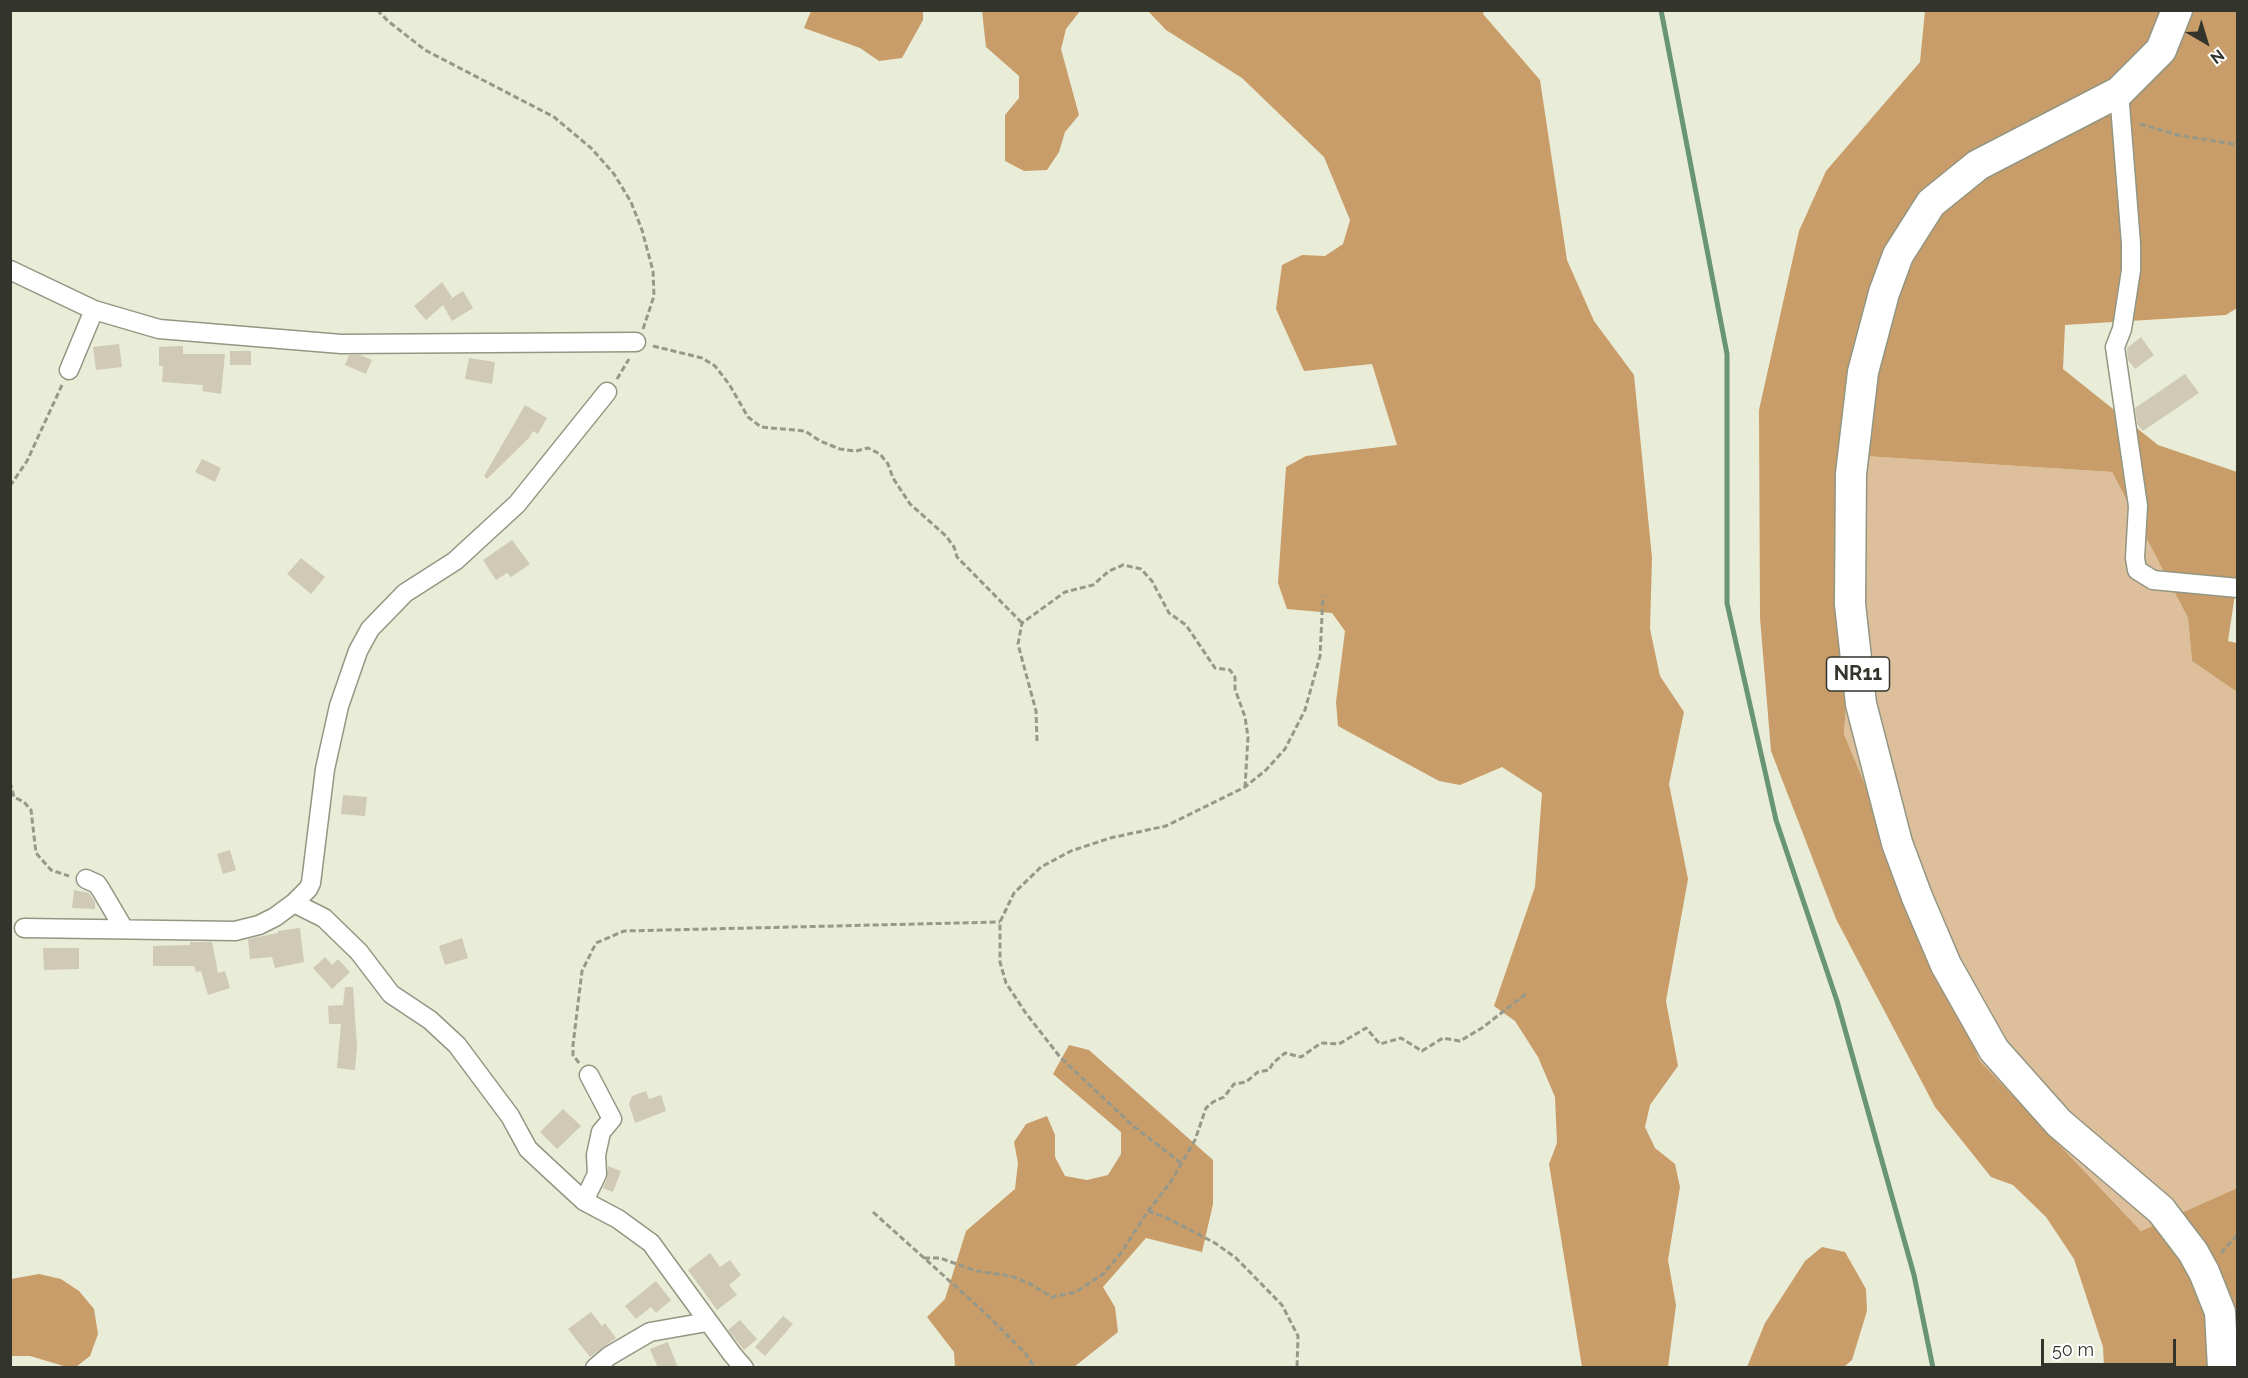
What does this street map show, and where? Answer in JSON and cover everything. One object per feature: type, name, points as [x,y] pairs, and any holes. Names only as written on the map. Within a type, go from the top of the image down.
[{"type":"highway","name":"NR11","points":[[2177,10],[2161,50],[2120,106],[1978,165],[1931,203],[1898,255],[1884,293],[1863,372],[1851,474],[1850,604],[1861,704],[1897,843],[1946,965],[1994,1050],[2059,1123],[2161,1210],[2193,1252],[2204,1272],[2220,1312],[2223,1368]]},
{"type":"street","points":[[2120,106],[2132,244],[2131,270],[2122,329],[2115,347],[2138,506],[2134,558],[2138,570],[2153,580],[2238,588]]},
{"type":"street","points":[[14,267],[93,310],[159,329],[341,344],[636,342]]},
{"type":"street","points":[[69,370],[93,310]]},
{"type":"street","points":[[24,928],[235,931],[275,917],[294,903],[308,889],[310,883],[325,769],[337,716],[358,651],[370,629],[405,593],[455,561],[517,504],[607,392]]},
{"type":"street","points":[[86,879],[97,884],[124,929]]},
{"type":"street","points":[[294,903],[324,918],[359,952],[391,994],[430,1020],[457,1045],[510,1116],[528,1149],[584,1201],[618,1219],[651,1243],[707,1322],[744,1368]]},
{"type":"street","points":[[584,1201],[597,1174],[596,1155],[601,1132],[612,1119],[589,1075]]},
{"type":"street","points":[[594,1368],[609,1356],[650,1332],[707,1322]]},
{"type":"path","points":[[377,10],[425,50],[554,117],[591,148],[614,174],[642,230],[653,271],[654,296],[645,325],[623,370],[607,392]]},
{"type":"path","points":[[2120,106],[2178,135],[2238,145]]},
{"type":"path","points":[[636,342],[702,358],[716,366],[741,402],[748,417],[761,427],[805,432],[840,449],[856,451],[868,448],[880,454],[910,504],[946,536],[954,547],[957,557],[1022,623]]},
{"type":"path","points":[[10,486],[27,462],[69,370]]},
{"type":"path","points":[[1037,741],[1036,711],[1018,644],[1022,623],[1065,592],[1093,585],[1123,565],[1141,569],[1152,581],[1169,613],[1186,625],[1215,668],[1230,670],[1235,677],[1235,689],[1245,717],[1248,738],[1245,787]]},
{"type":"path","points":[[1181,1163],[1132,1125],[1060,1057],[1025,1012],[1006,983],[1000,962],[1000,921],[1014,893],[1041,867],[1071,851],[1166,826],[1245,787],[1266,770],[1285,749],[1305,710],[1320,656],[1323,596]]},
{"type":"path","points":[[10,782],[14,797],[30,806],[34,834],[33,846],[42,862],[56,874],[86,879]]},
{"type":"path","points":[[589,1075],[573,1055],[582,971],[596,943],[624,931],[1000,921]]},
{"type":"path","points":[[924,1258],[940,1258],[976,1271],[1011,1276],[1052,1297],[1076,1292],[1102,1274],[1121,1253],[1148,1211],[1170,1183],[1195,1140],[1206,1108],[1224,1097],[1234,1084],[1246,1082],[1258,1072],[1269,1070],[1273,1063],[1285,1053],[1301,1057],[1321,1043],[1339,1044],[1366,1028],[1380,1044],[1401,1038],[1422,1051],[1443,1038],[1460,1041],[1482,1028],[1527,993]]},
{"type":"path","points":[[1148,1211],[1215,1243],[1236,1258],[1282,1305],[1298,1336],[1298,1368]]},
{"type":"path","points":[[873,1212],[984,1312],[1025,1353],[1035,1368]]},
{"type":"shaded area","points":[[811,11],[923,11],[923,20],[902,58],[879,61],[860,48],[804,28]]},
{"type":"shaded area","points":[[982,11],[1080,11],[1066,29],[1061,49],[1079,115],[1065,132],[1059,152],[1047,170],[1024,171],[1005,161],[1005,115],[1019,98],[1019,76],[986,47]]},
{"type":"shaded area","points":[[1148,11],[1484,11],[1483,14],[1540,80],[1567,260],[1594,321],[1634,375],[1652,558],[1650,629],[1660,676],[1684,712],[1669,784],[1688,879],[1666,1001],[1678,1066],[1650,1105],[1645,1127],[1655,1148],[1675,1164],[1680,1187],[1668,1260],[1676,1305],[1668,1367],[1582,1367],[1549,1164],[1557,1143],[1555,1097],[1538,1057],[1515,1021],[1494,1006],[1535,887],[1542,793],[1502,767],[1460,785],[1439,781],[1338,726],[1336,702],[1345,631],[1332,613],[1287,609],[1278,583],[1286,467],[1306,456],[1397,445],[1372,364],[1304,371],[1276,309],[1282,265],[1302,255],[1325,256],[1343,244],[1350,220],[1324,157],[1242,78],[1166,30]]},
{"type":"shaded area","points":[[1925,11],[2237,11],[2237,308],[2226,315],[2065,325],[2063,369],[2158,445],[2237,472],[2238,574],[2228,641],[2237,643],[2237,692],[2192,661],[2188,618],[2112,472],[1864,456],[1844,734],[1980,1061],[2141,1231],[2237,1188],[2237,1367],[2104,1367],[2103,1347],[2074,1259],[2046,1217],[2013,1185],[1991,1177],[1935,1107],[1836,919],[1771,751],[1760,618],[1759,410],[1799,231],[1826,171],[1920,62]]},
{"type":"shaded area","points":[[1864,456],[2112,472],[2188,618],[2192,661],[2237,692],[2237,1188],[2141,1231],[1980,1061],[1844,734]]},
{"type":"shaded area","points":[[1069,1045],[1089,1050],[1213,1160],[1213,1204],[1202,1252],[1146,1238],[1103,1287],[1115,1307],[1118,1332],[1074,1367],[955,1367],[954,1352],[927,1317],[945,1299],[966,1231],[1015,1189],[1018,1163],[1014,1142],[1026,1124],[1047,1116],[1055,1135],[1055,1157],[1065,1176],[1087,1180],[1108,1175],[1121,1154],[1121,1132],[1053,1074]]},
{"type":"shaded area","points":[[1822,1247],[1845,1252],[1866,1289],[1867,1311],[1852,1360],[1844,1367],[1747,1367],[1765,1323],[1805,1261]]},
{"type":"shaded area","points":[[39,1274],[61,1279],[79,1291],[94,1309],[98,1334],[90,1356],[76,1367],[67,1367],[30,1356],[11,1356],[11,1279]]},
{"type":"building","points":[[442,282],[452,297],[449,300],[463,291],[473,308],[452,321],[443,305],[426,320],[414,306]]},
{"type":"building","points":[[2141,337],[2154,355],[2135,369],[2128,360],[2127,348]]},
{"type":"building","points":[[119,344],[122,367],[96,370],[93,347]]},
{"type":"building","points":[[183,346],[183,354],[225,354],[221,394],[202,391],[203,385],[162,382],[163,366],[159,366],[159,347]]},
{"type":"building","points":[[230,351],[251,351],[251,365],[230,365]]},
{"type":"building","points":[[349,355],[360,355],[372,360],[366,374],[345,365]]},
{"type":"building","points":[[469,358],[495,362],[492,384],[465,379]]},
{"type":"building","points":[[2185,374],[2199,393],[2143,431],[2137,424],[2135,408]]},
{"type":"building","points":[[525,405],[547,418],[538,434],[533,431],[529,438],[487,479],[484,476]]},
{"type":"building","points":[[202,459],[221,468],[215,482],[195,472]]},
{"type":"building","points":[[512,540],[530,564],[511,577],[507,573],[496,580],[483,560]]},
{"type":"building","points":[[301,558],[325,577],[311,594],[287,574]]},
{"type":"building","points":[[343,795],[367,797],[365,816],[341,814]]},
{"type":"building","points":[[230,850],[236,870],[223,874],[217,854]]},
{"type":"building","points":[[74,890],[89,893],[95,902],[95,909],[72,908]]},
{"type":"building","points":[[300,928],[304,962],[275,968],[272,957],[250,959],[248,939]]},
{"type":"building","points":[[462,938],[468,958],[445,965],[439,946]]},
{"type":"building","points":[[190,942],[212,942],[218,973],[225,971],[230,988],[208,995],[201,971],[196,972],[194,966],[153,966],[153,946],[190,945]]},
{"type":"building","points":[[43,948],[79,948],[79,969],[44,970]]},
{"type":"building","points":[[325,957],[332,965],[338,959],[350,972],[332,989],[313,968]]},
{"type":"building","points":[[345,987],[353,987],[357,1047],[355,1070],[337,1068],[341,1024],[329,1024],[328,1006],[343,1005]]},
{"type":"building","points":[[646,1091],[649,1099],[661,1095],[666,1111],[635,1123],[629,1104],[632,1096]]},
{"type":"building","points":[[563,1109],[581,1126],[557,1149],[540,1132]]},
{"type":"building","points":[[608,1166],[621,1171],[613,1192],[603,1188]]},
{"type":"building","points":[[710,1253],[720,1267],[730,1260],[741,1275],[729,1285],[737,1295],[717,1310],[688,1270]]},
{"type":"building","points":[[656,1281],[671,1300],[656,1313],[651,1307],[636,1319],[625,1306]]},
{"type":"building","points":[[591,1312],[602,1326],[605,1323],[616,1338],[590,1357],[568,1329]]},
{"type":"building","points":[[783,1316],[793,1324],[765,1356],[755,1347]]},
{"type":"building","points":[[740,1320],[757,1339],[744,1350],[728,1330]]},
{"type":"building","points":[[668,1342],[678,1368],[658,1368],[650,1349]]},
{"type":"waterway","points":[[1661,10],[1727,354],[1727,603],[1776,820],[1837,1001],[1914,1275],[1933,1368]]}]
